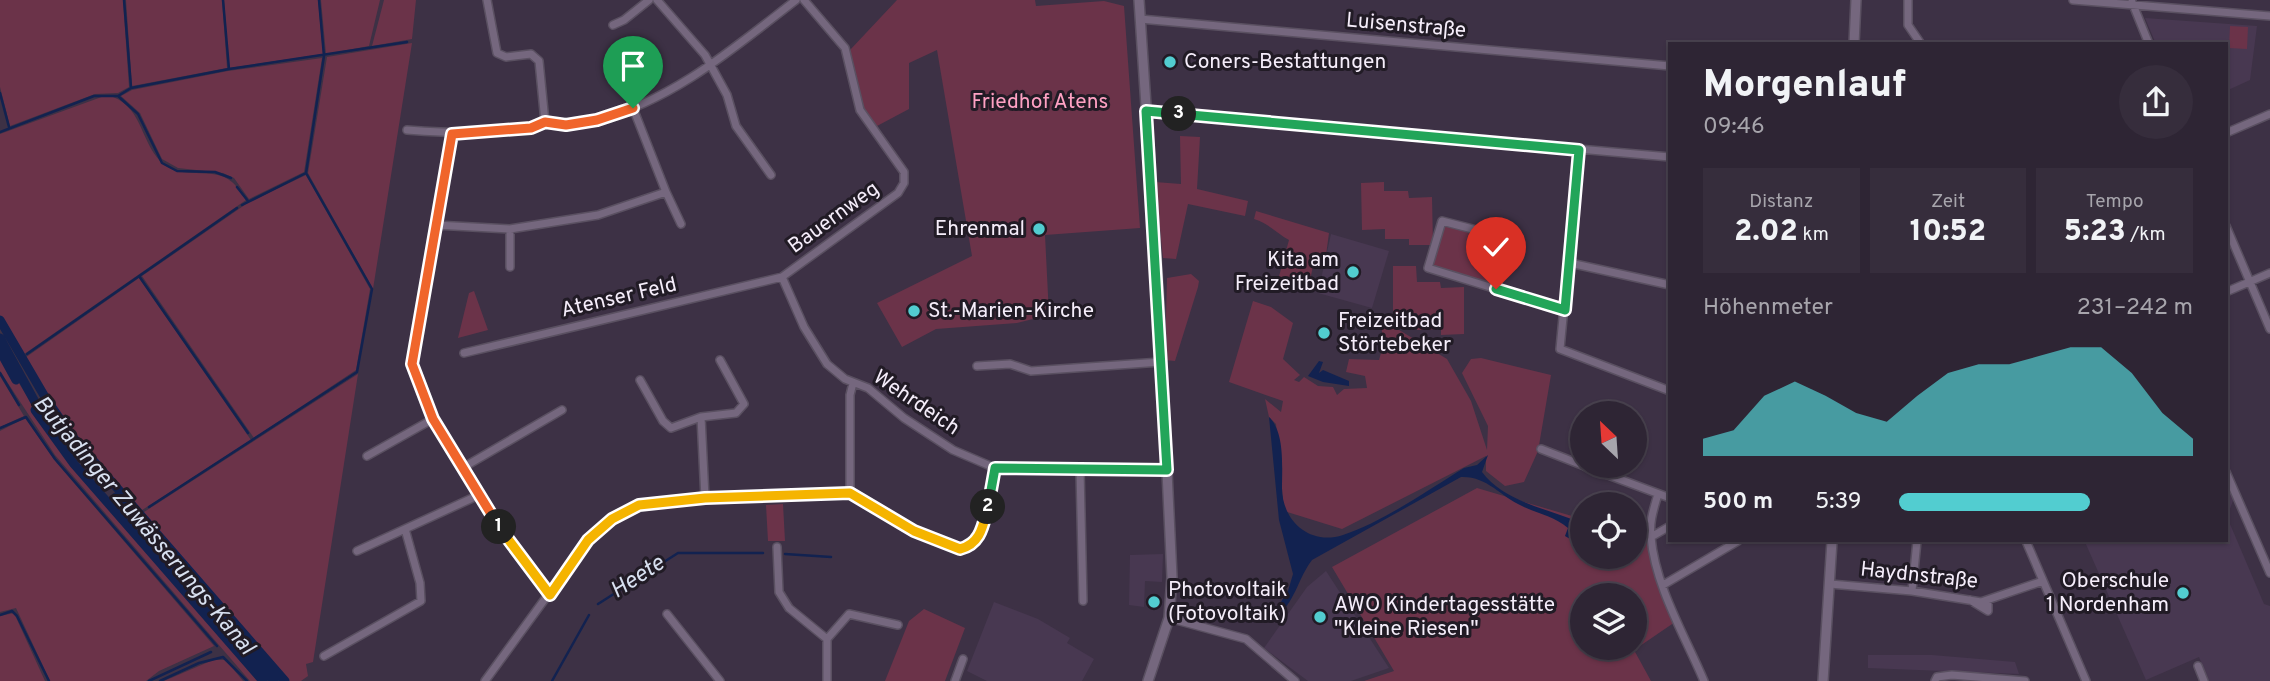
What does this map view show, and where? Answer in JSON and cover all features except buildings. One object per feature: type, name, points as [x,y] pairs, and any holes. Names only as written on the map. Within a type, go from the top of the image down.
[{"type":"street","points":[[487,0],[497,52],[506,57],[531,54],[539,61],[545,122]]},
{"type":"street","points":[[613,24],[625,20],[649,0]]},
{"type":"street","points":[[657,0],[672,13],[708,63],[727,95],[736,126],[771,175]]},
{"type":"street","points":[[407,130],[452,134],[531,128],[545,122],[566,125],[597,120],[633,108],[699,74],[708,63],[725,55],[796,0]]},
{"type":"street","name":"Bauernweg","points":[[804,0],[845,48],[860,110],[904,172],[904,183],[898,193],[782,277],[804,327],[827,364],[853,383]]},
{"type":"street","points":[[1139,0],[1172,577],[1169,618],[1148,681]]},
{"type":"street","points":[[1854,42],[1856,0]]},
{"type":"street","points":[[1908,0],[1908,25],[1921,42]]},
{"type":"street","points":[[2073,0],[2132,2],[2270,16]]},
{"type":"street","points":[[2132,2],[2148,42]]},
{"type":"street","name":"Luisenstraße","points":[[1140,19],[1668,66]]},
{"type":"street","points":[[633,108],[681,224]]},
{"type":"street","points":[[1146,111],[1668,157]]},
{"type":"street","points":[[2228,132],[2270,114]]},
{"type":"street","points":[[452,134],[412,364],[433,419],[510,545],[550,595]]},
{"type":"street","points":[[1579,150],[1560,349],[1668,390]]},
{"type":"street","points":[[435,225],[510,229],[598,215],[666,192]]},
{"type":"street","points":[[1512,232],[1488,233],[1441,221],[1428,268],[1565,310]]},
{"type":"street","points":[[510,229],[510,267]]},
{"type":"street","points":[[2228,231],[2270,329]]},
{"type":"street","points":[[1570,263],[1668,285]]},
{"type":"street","points":[[2228,291],[2270,273]]},
{"type":"street","name":"Atenser Feld","points":[[464,353],[782,277]]},
{"type":"street","points":[[640,380],[663,422],[671,428],[701,417],[736,413],[744,404],[720,360]]},
{"type":"street","points":[[977,366],[1010,364],[1031,371],[1160,362]]},
{"type":"street","points":[[850,493],[850,395],[853,383]]},
{"type":"street","name":"Wehrdeich","points":[[853,383],[869,388],[904,418],[953,450],[995,468],[1167,470]]},
{"type":"street","points":[[464,467],[562,410]]},
{"type":"street","points":[[701,417],[705,498]]},
{"type":"street","points":[[366,456],[433,419]]},
{"type":"street","points":[[1541,449],[1570,460]]},
{"type":"street","points":[[485,681],[588,540],[612,519],[639,505],[705,498],[850,493],[914,531],[960,549],[975,541],[982,531],[995,468]]},
{"type":"street","points":[[1080,470],[1083,601]]},
{"type":"street","points":[[2228,477],[2270,573]]},
{"type":"street","points":[[1617,478],[1668,497]]},
{"type":"street","points":[[1658,494],[1652,517],[1651,537],[1663,585],[1704,681]]},
{"type":"street","points":[[357,551],[479,495]]},
{"type":"street","points":[[1651,537],[1668,527]]},
{"type":"street","points":[[324,656],[421,601],[420,583],[405,529]]},
{"type":"street","points":[[1663,585],[1736,542]]},
{"type":"street","points":[[1823,681],[1832,542]]},
{"type":"street","points":[[1912,591],[1917,542]]},
{"type":"street","points":[[2026,542],[2086,681]]},
{"type":"street","points":[[777,547],[779,592],[789,608],[827,639]]},
{"type":"street","name":"Haydnstraße","points":[[1830,584],[1988,600],[2043,581]]},
{"type":"street","points":[[667,614],[720,681]]},
{"type":"street","points":[[827,681],[827,639],[849,614],[898,625]]},
{"type":"street","points":[[1169,618],[1246,639],[1295,681]]},
{"type":"street","points":[[955,681],[963,659]]},
{"type":"street","points":[[2198,666],[2204,681]]},
{"type":"street","points":[[1936,679],[2025,681]]},
{"type":"shaded area","points":[[2145,18],[2257,26],[2250,80],[2228,90],[2228,42],[2155,42]]},
{"type":"shaded area","name":"Kita am Freizeitbad","points":[[1331,234],[1389,251],[1372,308],[1318,293]]},
{"type":"shaded area","name":"Oberschule 1 Nordenham","points":[[2228,477],[2235,495],[2228,514]]},
{"type":"shaded area","name":"Oberschule 1 Nordenham","points":[[2228,519],[2264,604],[2270,606],[2270,681],[2209,681],[2199,657],[2146,680],[2085,542],[2228,542]]},
{"type":"shaded area","points":[[1163,554],[1162,582],[1145,581],[1144,607],[1129,605],[1130,555]]},
{"type":"shaded area","name":"AWO Kindertagesstätte \"Kleine Riesen\"","points":[[1326,571],[1389,668],[1351,681],[1308,681],[1264,648],[1307,587]]},
{"type":"shaded area","points":[[994,602],[1038,619],[1070,638],[1067,643],[1094,659],[1082,681],[987,681],[967,671]]},
{"type":"shaded area","points":[[1868,655],[1932,655],[2015,662],[2019,674],[1868,668]]},
{"type":"green space","points":[[0,0],[123,0],[129,87],[118,93],[95,94],[10,126],[0,87]]},
{"type":"green space","points":[[126,0],[222,0],[227,68],[132,86]]},
{"type":"green space","points":[[224,0],[318,0],[323,54],[229,68]]},
{"type":"green space","points":[[321,0],[380,0],[369,46],[326,54]]},
{"type":"green space","points":[[384,0],[416,0],[412,39],[372,46]]},
{"type":"green space","name":"Friedhof Atens","points":[[897,0],[1035,0],[1036,6],[1104,1],[1124,6],[1140,228],[1045,235],[1049,315],[1017,323],[936,329],[902,347],[877,303],[972,256],[937,50],[909,63],[909,109],[877,126],[863,107],[850,50]]},
{"type":"green space","points":[[2230,26],[2248,27],[2247,49],[2229,48]]},
{"type":"green space","points":[[412,43],[373,289],[308,173],[327,57]]},
{"type":"green space","points":[[322,58],[304,172],[249,199],[234,178],[223,173],[178,168],[162,159],[140,113],[121,96],[132,90],[228,71]]},
{"type":"green space","points":[[107,95],[118,99],[134,114],[160,161],[177,171],[224,177],[234,184],[246,200],[20,357],[0,320],[0,134]]},
{"type":"green space","points":[[1180,136],[1200,137],[1197,189],[1248,201],[1245,216],[1188,204],[1176,259],[1163,258],[1155,182],[1181,184]]},
{"type":"green space","points":[[306,175],[370,289],[356,370],[254,438],[142,276],[249,202]]},
{"type":"green space","points":[[1384,182],[1384,191],[1408,191],[1409,198],[1432,197],[1433,245],[1409,245],[1409,239],[1385,239],[1385,229],[1362,230],[1361,183]]},
{"type":"green space","points":[[1256,211],[1329,233],[1326,255],[1316,253],[1308,289],[1278,280],[1289,240],[1254,219]]},
{"type":"green space","points":[[1442,223],[1481,235],[1478,242],[1485,243],[1486,237],[1499,239],[1501,255],[1496,285],[1430,266]]},
{"type":"green space","points":[[1393,266],[1416,266],[1417,282],[1440,282],[1441,288],[1464,287],[1464,334],[1441,335],[1441,329],[1417,330],[1417,313],[1393,313]]},
{"type":"green space","points":[[1191,274],[1199,281],[1198,287],[1175,361],[1165,360],[1167,278]]},
{"type":"green space","points":[[139,278],[251,440],[139,512],[76,439],[22,360]]},
{"type":"green space","points":[[474,291],[488,330],[458,338],[469,293]]},
{"type":"green space","points":[[1253,301],[1271,307],[1293,323],[1283,359],[1300,375],[1294,380],[1299,382],[1304,377],[1318,386],[1333,387],[1337,395],[1344,389],[1367,388],[1365,376],[1346,372],[1349,359],[1379,360],[1383,346],[1381,319],[1447,359],[1471,401],[1487,450],[1488,426],[1462,373],[1471,359],[1481,358],[1551,375],[1538,451],[1524,482],[1505,486],[1486,471],[1486,456],[1342,529],[1284,511],[1276,424],[1269,417],[1265,399],[1281,412],[1283,401],[1229,382]]},
{"type":"green space","points":[[0,351],[27,396],[89,482],[263,681],[250,681],[55,455],[0,371]]},
{"type":"green space","points":[[358,374],[313,662],[306,664],[308,676],[301,681],[285,681],[141,514]]},
{"type":"green space","points":[[0,376],[24,416],[0,427]]},
{"type":"green space","points":[[25,418],[56,462],[214,646],[159,671],[146,681],[50,681],[16,608],[0,612],[0,431]]},
{"type":"green space","points":[[1477,488],[1570,515],[1570,569],[1647,569],[1647,536],[1651,537],[1663,585],[1678,620],[1647,641],[1647,583],[1570,583],[1570,660],[1639,660],[1651,681],[1364,681],[1394,671],[1332,567]]},
{"type":"green space","points":[[783,504],[785,541],[768,541],[766,505]]},
{"type":"green space","points":[[924,609],[965,628],[945,681],[885,681],[909,621]]},
{"type":"green space","points":[[14,613],[45,681],[0,681],[0,616]]},
{"type":"green space","points":[[213,660],[226,660],[243,681],[164,681]]},
{"type":"water","points":[[1319,361],[1323,362],[1319,373],[1323,370],[1349,381],[1349,386],[1323,382],[1308,376]]},
{"type":"water","points":[[1269,417],[1278,431],[1280,441],[1283,500],[1292,520],[1309,533],[1319,537],[1331,537],[1358,529],[1405,505],[1464,468],[1477,465],[1488,455],[1482,472],[1491,482],[1524,502],[1570,519],[1570,539],[1565,536],[1568,528],[1557,521],[1514,502],[1486,483],[1461,477],[1312,560],[1280,614],[1279,605],[1288,591],[1293,574],[1279,520]]},
{"type":"waterway","points":[[124,0],[131,87]]},
{"type":"waterway","points":[[223,0],[229,69]]},
{"type":"waterway","points":[[242,205],[306,173],[324,56],[319,0]]},
{"type":"waterway","points":[[118,96],[131,88],[229,69],[407,42]]},
{"type":"waterway","points":[[0,93],[9,127]]},
{"type":"waterway","points":[[0,132],[94,96],[118,96],[138,114],[162,163],[177,171],[215,172],[231,178]]},
{"type":"waterway","points":[[149,507],[357,372],[372,289],[306,173]]},
{"type":"waterway","points":[[237,187],[248,201]]},
{"type":"waterway","points":[[27,354],[237,208]]},
{"type":"waterway","points":[[139,276],[248,433]]},
{"type":"waterway","points":[[0,320],[45,397],[71,435],[285,681]]},
{"type":"waterway","name":"Butjadinger Zuwässerungs-Kanal","points":[[0,338],[35,402],[75,449]]},
{"type":"waterway","points":[[0,351],[16,380]]},
{"type":"waterway","points":[[0,373],[19,405]]},
{"type":"waterway","points":[[35,410],[74,464],[263,681]]},
{"type":"waterway","points":[[0,428],[26,417],[55,459],[217,646]]},
{"type":"waterway","name":"Butjadinger Zuwässerungs-Kanal","points":[[116,497],[274,681]]},
{"type":"waterway","name":"Heete","points":[[598,604],[678,553],[763,553]]},
{"type":"waterway","name":"Heete","points":[[785,554],[831,557]]},
{"type":"waterway","points":[[0,615],[12,611],[17,616],[49,681]]},
{"type":"waterway","name":"Heete","points":[[552,681],[589,615]]},
{"type":"waterway","points":[[149,681],[211,652]]},
{"type":"waterway","points":[[160,681],[199,663],[223,657],[247,681]]},
{"type":"place","name":"Coners-Bestattungen","points":[[1170,62]]},
{"type":"place","name":"Ehrenmal","points":[[1039,229]]},
{"type":"place","name":"Kita am Freizeitbad","points":[[1353,272]]},
{"type":"place","name":"St.-Marien-Kirche","points":[[914,311]]},
{"type":"place","name":"Freizeitbad Störtebeker","points":[[1324,333]]},
{"type":"place","name":"Oberschule 1 Nordenham","points":[[2183,593]]},
{"type":"place","name":"Photovoltaik (Fotovoltaik)","points":[[1154,602]]},
{"type":"place","name":"AWO Kindertagesstätte \"Kleine Riesen\"","points":[[1320,617]]},
{"type":"route","points":[[633,108],[597,120],[566,125],[545,122],[531,128],[461,131],[452,134],[435,225],[412,364],[414,375],[433,419],[479,495],[510,545],[550,595],[588,540],[612,519],[639,505],[705,498],[775,498],[850,493],[869,501],[914,531],[960,549],[975,541],[982,531],[995,468],[1167,470],[1146,111],[1579,150],[1565,310],[1496,289]]}]
